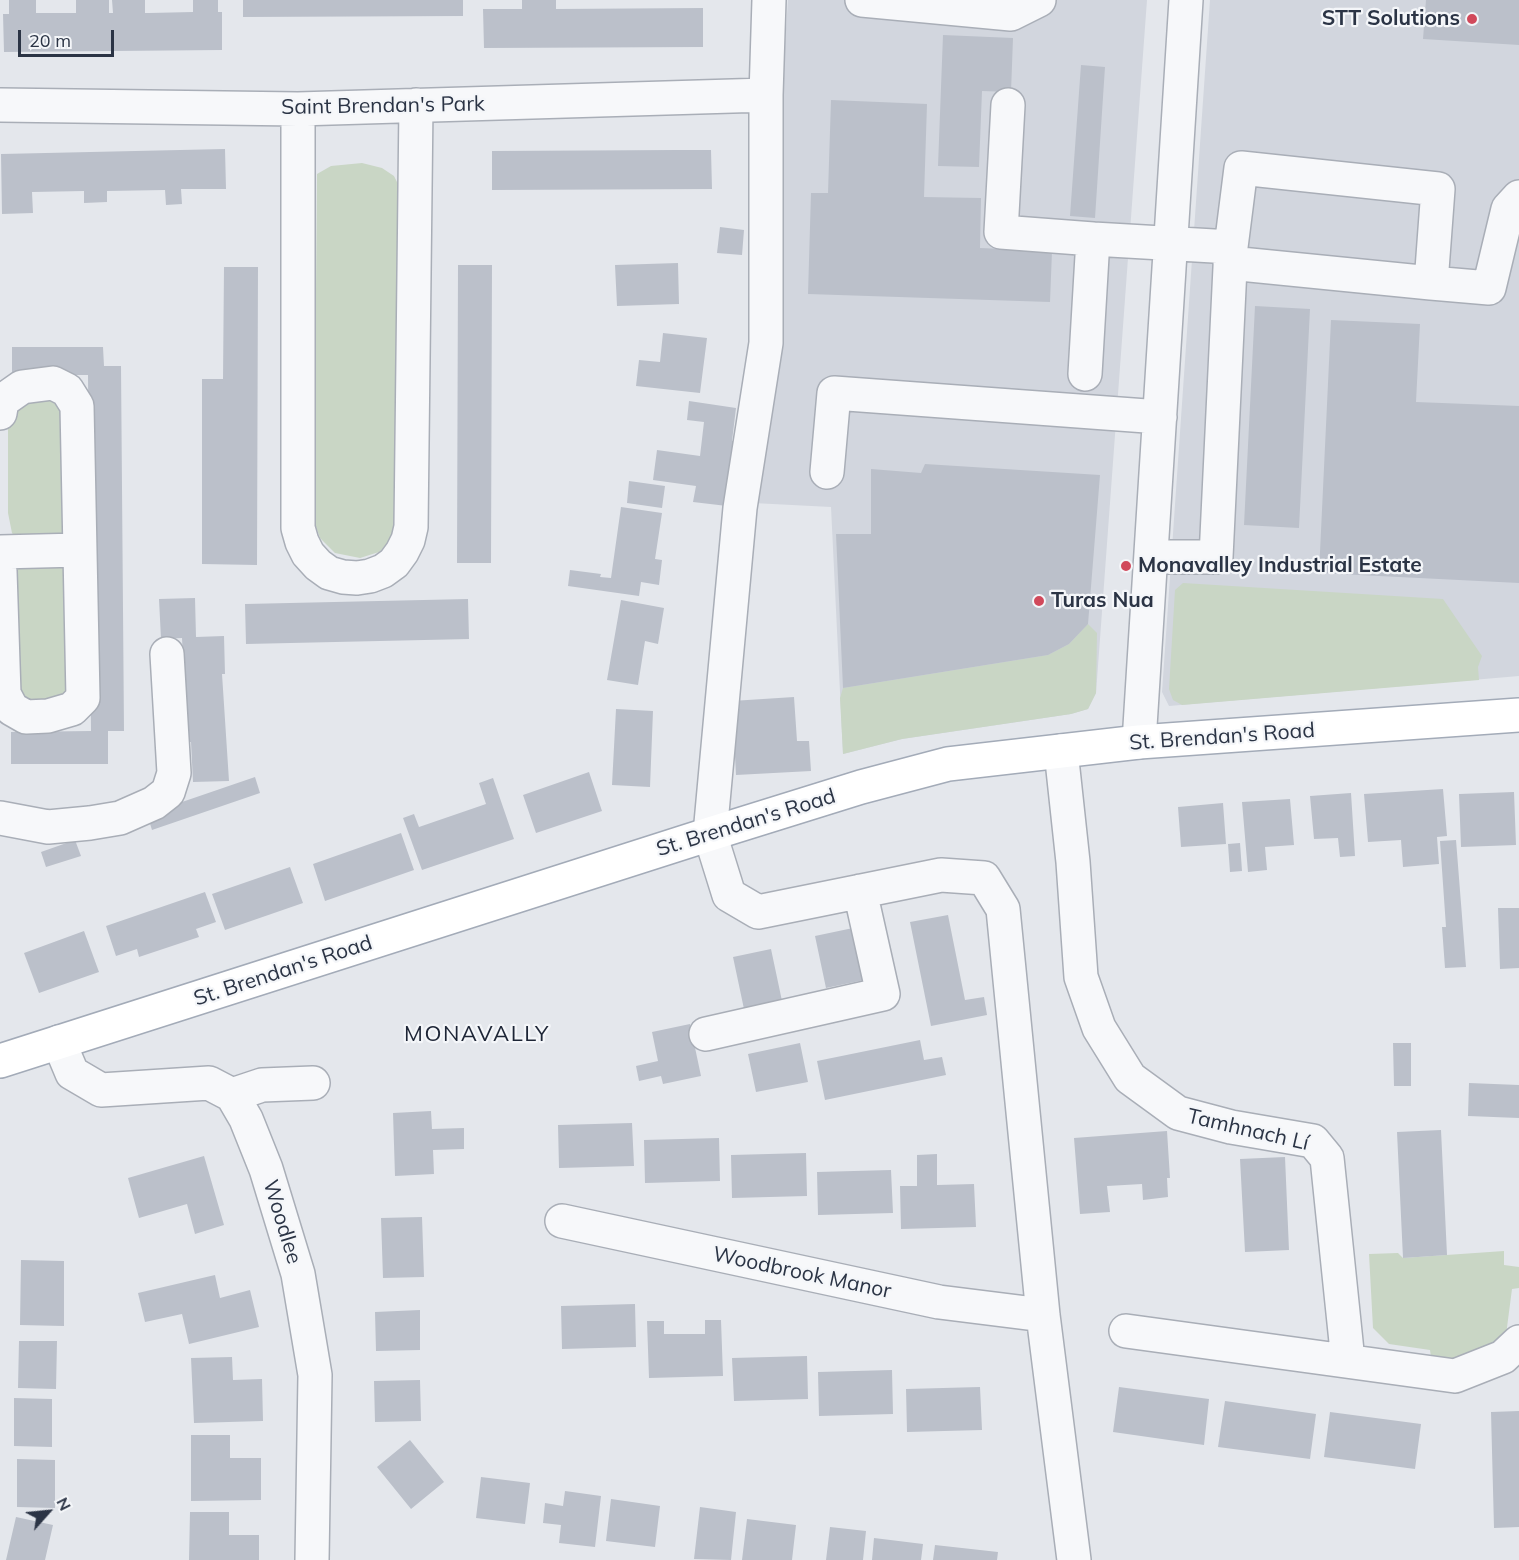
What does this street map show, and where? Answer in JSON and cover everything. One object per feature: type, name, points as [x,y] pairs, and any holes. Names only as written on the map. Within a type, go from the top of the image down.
[{"type":"main road","name":"St. Brendan's Road","points":[[0,1061],[710,834],[948,764],[1139,742],[1519,715]]},
{"type":"street","points":[[770,0],[766,95],[765,343],[740,508],[710,834],[729,895],[758,912],[941,875],[984,878],[1003,909],[1043,1315],[1074,1560]]},
{"type":"street","points":[[862,0],[1011,14],[1039,0]]},
{"type":"street","points":[[1139,742],[1186,0]]},
{"type":"street","name":"Saint Brendan's Park","points":[[0,105],[298,109],[766,95]]},
{"type":"street","points":[[298,109],[298,528],[308,554],[318,565],[329,573],[357,578],[383,571],[394,563],[405,546],[411,527],[416,105]]},
{"type":"street","points":[[1008,105],[1001,232],[1170,244],[1431,284],[1489,288],[1508,209],[1519,197]]},
{"type":"street","points":[[1152,557],[1216,557],[1231,255],[1241,168],[1438,189],[1431,284]]},
{"type":"street","points":[[1084,374],[1093,239]]},
{"type":"street","points":[[0,413],[2,401],[22,387],[53,384],[67,390],[77,406],[83,698],[72,709],[48,716],[26,717],[4,706],[0,571]]},
{"type":"street","points":[[827,472],[834,393],[1160,417]]},
{"type":"street","points":[[0,552],[79,550]]},
{"type":"street","points":[[0,818],[48,827],[90,824],[120,818],[154,803],[168,792],[174,773],[167,654]]},
{"type":"street","name":"Tamhnach Lí","points":[[1061,751],[1073,862],[1081,977],[1099,1028],[1130,1078],[1178,1113],[1231,1127],[1313,1141],[1327,1158],[1348,1361]]},
{"type":"street","points":[[706,1034],[883,994],[860,891]]},
{"type":"street","points":[[59,1042],[72,1073],[101,1090],[209,1083],[231,1095],[262,1085],[313,1083]]},
{"type":"street","name":"Woodlee","points":[[231,1095],[246,1119],[266,1169],[298,1274],[315,1375],[320,1559]]},
{"type":"street","name":"Woodbrook Manor","points":[[562,1221],[939,1302],[1043,1315]]},
{"type":"street","points":[[1126,1331],[1455,1376],[1503,1357],[1519,1342]]},
{"type":"shaded area","name":"Monavalley Industrial Estate","points":[[788,0],[1147,0],[1096,693],[1088,709],[1071,714],[902,739],[843,754],[831,507],[753,503]]},
{"type":"shaded area","name":"Monavalley Industrial Estate","points":[[1210,0],[1519,0],[1519,676],[1169,706],[1162,692]]},
{"type":"green space","points":[[362,163],[382,168],[394,176],[398,184],[398,520],[390,543],[379,552],[360,558],[335,553],[320,538],[314,521],[317,174],[331,166]]},
{"type":"green space","points":[[31,398],[51,400],[64,406],[69,534],[18,540],[12,533],[8,513],[8,421],[14,406]]},
{"type":"green space","points":[[64,561],[74,682],[64,693],[51,701],[23,700],[13,689],[12,570],[20,563]]},
{"type":"green space","points":[[1183,583],[1443,599],[1482,656],[1478,667],[1479,680],[1182,705],[1173,700],[1169,689],[1175,590]]},
{"type":"green space","points":[[1088,624],[1097,633],[1096,693],[1088,709],[1071,714],[902,739],[843,754],[840,698],[843,688],[1048,655],[1069,644]]},
{"type":"green space","points":[[1504,1251],[1504,1265],[1519,1267],[1519,1288],[1512,1289],[1506,1335],[1480,1355],[1464,1361],[1431,1357],[1430,1350],[1389,1344],[1373,1328],[1369,1254],[1398,1253],[1403,1258]]},
{"type":"building","points":[[9,0],[36,0],[36,13],[76,13],[76,0],[109,0],[109,13],[113,13],[112,0],[145,0],[145,13],[149,13],[193,12],[193,0],[218,0],[218,12],[222,12],[222,50],[4,52],[3,14],[9,14]]},
{"type":"building","points":[[243,0],[463,0],[463,16],[243,17]]},
{"type":"building","points":[[522,0],[556,0],[556,9],[703,8],[703,47],[484,48],[483,9],[522,9]]},
{"type":"building","name":"STT Solutions","points":[[1426,0],[1519,0],[1519,45],[1423,39]]},
{"type":"building","points":[[943,35],[1013,38],[1011,92],[982,91],[979,167],[938,166]]},
{"type":"building","points":[[1081,65],[1105,67],[1095,218],[1070,216]]},
{"type":"building","points":[[831,100],[927,104],[924,197],[981,198],[980,248],[1052,251],[1050,302],[808,294],[811,193],[828,193]]},
{"type":"building","points":[[225,149],[226,189],[181,189],[182,204],[166,205],[165,190],[107,191],[107,202],[84,203],[84,191],[32,192],[33,213],[2,214],[1,154]]},
{"type":"building","points":[[711,150],[712,189],[492,190],[492,151]]},
{"type":"building","points":[[720,227],[744,230],[742,255],[717,253]]},
{"type":"building","points":[[678,263],[679,304],[617,306],[615,265]]},
{"type":"building","points":[[458,265],[492,265],[491,563],[457,563]]},
{"type":"building","points":[[224,267],[258,267],[257,565],[202,564],[202,379],[223,379]]},
{"type":"building","points":[[1255,306],[1310,309],[1299,528],[1244,525]]},
{"type":"building","points":[[1331,320],[1420,324],[1416,402],[1519,406],[1519,583],[1319,573]]},
{"type":"building","points":[[663,333],[707,338],[700,393],[636,386],[639,360],[660,362]]},
{"type":"building","points":[[12,347],[103,347],[104,366],[121,366],[124,731],[108,731],[108,764],[11,764],[11,732],[91,731],[88,375],[12,375]]},
{"type":"building","points":[[689,401],[736,408],[732,441],[736,441],[727,506],[693,502],[696,486],[653,480],[657,450],[700,456],[704,422],[687,420]]},
{"type":"building","points":[[925,464],[1100,475],[1088,624],[1069,644],[1048,655],[843,688],[836,534],[871,534],[871,469],[921,473]]},
{"type":"building","points":[[629,481],[665,486],[662,508],[627,503]]},
{"type":"building","points":[[621,507],[662,513],[655,559],[662,560],[659,585],[641,582],[639,596],[568,586],[570,570],[601,574],[600,577],[611,578]]},
{"type":"building","points":[[195,598],[196,637],[224,636],[225,674],[222,674],[229,781],[193,782],[191,742],[187,742],[182,638],[161,639],[159,599]]},
{"type":"building","points":[[468,599],[469,639],[246,644],[245,604]]},
{"type":"building","points":[[621,600],[664,608],[658,644],[645,641],[638,685],[607,680]]},
{"type":"building","points":[[794,697],[797,741],[809,741],[811,771],[736,775],[732,701]]},
{"type":"building","points":[[616,709],[653,711],[650,787],[612,785]]},
{"type":"building","points":[[589,772],[602,811],[536,833],[523,795]]},
{"type":"building","points":[[255,777],[260,793],[152,830],[147,814]]},
{"type":"building","points":[[493,778],[514,839],[422,870],[403,818],[414,814],[419,827],[486,804],[479,783]]},
{"type":"building","points":[[1443,789],[1447,836],[1437,837],[1439,864],[1403,867],[1401,840],[1368,842],[1364,794]]},
{"type":"building","points":[[1514,792],[1516,845],[1461,847],[1459,794]]},
{"type":"building","points":[[1351,793],[1355,856],[1340,857],[1338,838],[1314,839],[1310,796]]},
{"type":"building","points":[[1290,799],[1294,845],[1265,847],[1267,870],[1248,872],[1242,802]]},
{"type":"building","points":[[1223,803],[1226,844],[1181,847],[1178,807]]},
{"type":"building","points":[[401,833],[414,870],[325,901],[313,864]]},
{"type":"building","points":[[75,840],[81,856],[46,867],[41,852]]},
{"type":"building","points":[[1456,840],[1466,967],[1445,968],[1442,927],[1446,927],[1440,841]]},
{"type":"building","points":[[1240,843],[1242,871],[1230,872],[1228,844]]},
{"type":"building","points":[[290,867],[303,903],[225,930],[212,894]]},
{"type":"building","points":[[205,892],[216,922],[196,929],[199,937],[139,957],[137,949],[116,956],[106,926]]},
{"type":"building","points":[[1498,908],[1519,908],[1519,968],[1500,969]]},
{"type":"building","points":[[948,915],[965,1000],[984,997],[987,1015],[931,1026],[910,922]]},
{"type":"building","points":[[853,928],[864,980],[826,988],[815,936]]},
{"type":"building","points":[[84,931],[99,972],[39,993],[24,953]]},
{"type":"building","points":[[771,949],[782,1001],[744,1009],[733,957]]},
{"type":"building","points":[[690,1024],[701,1076],[663,1084],[661,1076],[639,1081],[636,1066],[658,1061],[652,1032]]},
{"type":"building","points":[[920,1040],[924,1060],[942,1057],[946,1075],[825,1100],[817,1061]]},
{"type":"building","points":[[800,1043],[808,1082],[756,1092],[748,1054]]},
{"type":"building","points":[[1393,1043],[1411,1043],[1411,1086],[1394,1086]]},
{"type":"building","points":[[1469,1083],[1519,1085],[1519,1118],[1468,1116]]},
{"type":"building","points":[[431,1111],[432,1129],[464,1128],[464,1149],[433,1150],[434,1174],[395,1176],[393,1113]]},
{"type":"building","points":[[632,1123],[634,1166],[559,1168],[558,1125]]},
{"type":"building","points":[[1441,1130],[1447,1255],[1403,1258],[1397,1132]]},
{"type":"building","points":[[1167,1131],[1170,1178],[1167,1178],[1168,1197],[1143,1200],[1142,1184],[1107,1186],[1110,1212],[1080,1214],[1074,1138]]},
{"type":"building","points":[[719,1138],[720,1181],[645,1183],[644,1140]]},
{"type":"building","points":[[806,1153],[807,1196],[732,1198],[731,1155]]},
{"type":"building","points":[[937,1154],[937,1185],[974,1184],[976,1227],[901,1229],[900,1186],[917,1186],[917,1155]]},
{"type":"building","points":[[204,1156],[224,1225],[195,1234],[187,1204],[139,1218],[128,1178]]},
{"type":"building","points":[[1285,1157],[1289,1250],[1245,1252],[1240,1159]]},
{"type":"building","points":[[891,1170],[893,1213],[818,1215],[817,1172]]},
{"type":"building","points":[[422,1217],[424,1277],[383,1278],[381,1218]]},
{"type":"building","points":[[21,1260],[64,1261],[64,1326],[20,1325]]},
{"type":"building","points":[[215,1275],[220,1298],[250,1290],[259,1327],[189,1344],[182,1314],[145,1322],[138,1293]]},
{"type":"building","points":[[635,1304],[636,1347],[562,1349],[561,1306]]},
{"type":"building","points":[[420,1310],[420,1350],[376,1351],[375,1312]]},
{"type":"building","points":[[705,1320],[721,1320],[723,1376],[649,1378],[647,1321],[664,1321],[664,1334],[705,1334]]},
{"type":"building","points":[[19,1341],[57,1341],[56,1389],[18,1388]]},
{"type":"building","points":[[807,1356],[808,1399],[734,1401],[732,1358]]},
{"type":"building","points":[[232,1357],[233,1380],[262,1379],[263,1421],[194,1423],[191,1358]]},
{"type":"building","points":[[892,1370],[893,1414],[819,1416],[818,1372]]},
{"type":"building","points":[[420,1380],[421,1421],[375,1422],[374,1381]]},
{"type":"building","points":[[980,1387],[982,1430],[907,1432],[906,1389]]},
{"type":"building","points":[[1119,1387],[1209,1399],[1204,1445],[1113,1432]]},
{"type":"building","points":[[14,1398],[52,1399],[52,1447],[14,1446]]},
{"type":"building","points":[[1225,1401],[1316,1414],[1310,1459],[1218,1447]]},
{"type":"building","points":[[1519,1411],[1519,1527],[1494,1528],[1491,1412]]},
{"type":"building","points":[[1330,1412],[1421,1424],[1415,1469],[1324,1457]]},
{"type":"building","points":[[191,1435],[230,1435],[230,1458],[261,1458],[261,1500],[191,1501]]},
{"type":"building","points":[[410,1440],[444,1482],[411,1509],[377,1467]]},
{"type":"building","points":[[17,1459],[55,1460],[55,1508],[17,1507]]},
{"type":"building","points":[[481,1477],[530,1483],[525,1524],[476,1518]]},
{"type":"building","points":[[565,1491],[601,1496],[595,1547],[559,1543],[561,1525],[543,1523],[545,1503],[563,1506]]},
{"type":"building","points":[[611,1499],[660,1506],[655,1547],[606,1541]]},
{"type":"building","points":[[700,1507],[736,1512],[731,1560],[694,1559]]},
{"type":"building","points":[[190,1512],[229,1512],[229,1535],[259,1535],[259,1560],[189,1560]]},
{"type":"building","points":[[16,1517],[53,1525],[45,1560],[6,1560]]},
{"type":"building","points":[[747,1519],[796,1525],[792,1560],[742,1560]]},
{"type":"building","points":[[830,1527],[866,1531],[863,1560],[826,1560]]},
{"type":"building","points":[[874,1538],[923,1544],[921,1560],[872,1560]]},
{"type":"building","points":[[935,1545],[998,1552],[997,1560],[933,1560]]},
{"type":"place","name":"STT Solutions","points":[[1472,19]]},
{"type":"place","name":"Monavalley Industrial Estate","points":[[1126,566]]},
{"type":"place","name":"Turas Nua","points":[[1039,601]]},
{"type":"district","name":"MONAVALLY","points":[[477,1034]]}]
